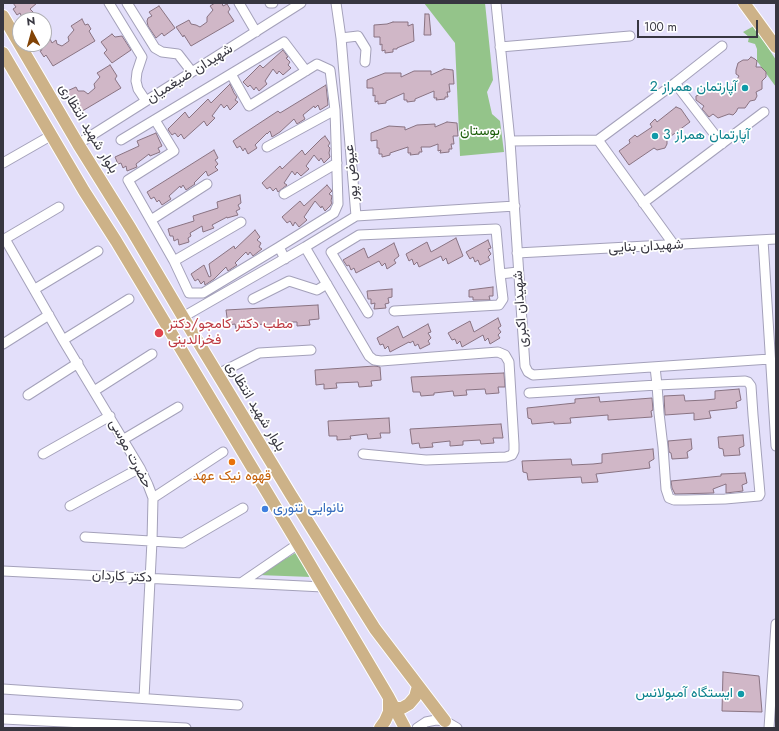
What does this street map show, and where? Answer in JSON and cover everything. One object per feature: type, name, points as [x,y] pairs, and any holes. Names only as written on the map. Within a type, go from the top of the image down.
[{"type":"main road","points":[[744,3],[776,47]]},
{"type":"main road","name":"بلوار شهید انتظاری","points":[[3,16],[12,31]]},
{"type":"main road","points":[[3,48],[12,43]]},
{"type":"main road","name":"بلوار شهید انتظاری","points":[[24,52],[78,144],[131,229],[291,495],[375,629],[418,686],[454,726]]},
{"type":"main road","points":[[3,53],[298,544],[322,587],[388,696],[405,728]]},
{"type":"main road","points":[[274,505],[291,495]]},
{"type":"main road","points":[[394,708],[402,708],[409,704],[415,697],[418,686]]},
{"type":"main road","points":[[380,728],[389,712],[388,696]]},
{"type":"street","points":[[109,3],[142,57],[137,72],[136,81],[138,89],[146,101]]},
{"type":"street","points":[[127,3],[155,48],[162,52],[178,54],[192,72]]},
{"type":"street","points":[[239,3],[256,32]]},
{"type":"street","name":"شهیدان ضیغمیان","points":[[78,144],[301,3]]},
{"type":"street","name":"عیوض پور","points":[[183,317],[285,259],[356,216],[341,38],[336,3]]},
{"type":"street","name":"شهیدان اکبری","points":[[496,3],[510,141],[525,366],[528,372],[533,375],[770,359]]},
{"type":"street","points":[[341,38],[358,36],[366,48],[365,62]]},
{"type":"street","points":[[500,47],[630,36]]},
{"type":"street","points":[[121,140],[284,42],[306,71]]},
{"type":"street","points":[[510,141],[598,140],[722,46]]},
{"type":"street","points":[[155,120],[174,151],[128,180],[174,261],[189,293],[203,293],[334,213],[338,204],[335,110],[330,70],[317,64],[249,106],[231,74]]},
{"type":"street","points":[[675,83],[722,144]]},
{"type":"street","points":[[267,147],[335,110]]},
{"type":"street","points":[[643,203],[764,112]]},
{"type":"street","points":[[3,163],[52,135]]},
{"type":"street","points":[[598,140],[674,245]]},
{"type":"street","points":[[284,194],[337,163]]},
{"type":"street","points":[[151,220],[207,184]]},
{"type":"street","points":[[4,239],[59,206]]},
{"type":"street","points":[[356,216],[515,206]]},
{"type":"street","points":[[174,261],[241,222]]},
{"type":"street","points":[[368,313],[331,252],[359,235],[496,229],[503,299],[499,305],[394,311]]},
{"type":"street","name":"حضرت موسی","points":[[4,239],[124,439],[140,468],[153,498],[144,698]]},
{"type":"street","name":"شهیدان بنایی","points":[[517,253],[776,239]]},
{"type":"street","points":[[763,240],[776,446]]},
{"type":"street","points":[[279,247],[285,259]]},
{"type":"street","points":[[305,247],[369,356],[374,360],[498,352],[505,355],[509,362],[514,444],[514,451],[512,455],[506,457],[426,460],[363,454]]},
{"type":"street","points":[[34,289],[98,251]]},
{"type":"street","points":[[500,274],[518,272]]},
{"type":"street","points":[[253,299],[289,281],[317,290],[327,284]]},
{"type":"street","points":[[64,340],[129,299]]},
{"type":"street","points":[[3,344],[49,315]]},
{"type":"street","points":[[218,374],[259,353],[311,350]]},
{"type":"street","points":[[94,391],[152,354]]},
{"type":"street","points":[[28,395],[78,363]]},
{"type":"street","points":[[529,392],[657,385],[748,382],[751,386],[759,496],[725,499],[670,499],[666,489],[657,385],[655,367]]},
{"type":"street","points":[[124,439],[178,407]]},
{"type":"street","points":[[43,454],[110,416]]},
{"type":"street","points":[[153,498],[223,452]]},
{"type":"street","points":[[70,506],[140,468]]},
{"type":"street","points":[[85,537],[184,543],[243,508]]},
{"type":"street","points":[[240,583],[298,544]]},
{"type":"street","name":"دکتر کاردان","points":[[3,571],[322,587]]},
{"type":"street","points":[[769,728],[776,624]]},
{"type":"street","points":[[3,689],[238,705]]},
{"type":"street","points":[[3,719],[186,728]]},
{"type":"street","points":[[417,728],[426,722],[436,720],[454,726]]},
{"type":"green space","name":"بوستان","points":[[424,3],[485,3],[493,80],[487,92],[492,114],[500,121],[504,152],[460,156],[455,43]]},
{"type":"green space","points":[[754,26],[776,60],[776,87],[757,61],[757,49],[755,44],[748,42],[749,37],[743,32]]},
{"type":"green space","points":[[297,552],[311,577],[258,575]]},
{"type":"building","points":[[13,3],[37,3],[30,9],[33,12],[15,12],[13,9],[16,7]]},
{"type":"building","points":[[215,3],[222,3],[223,6],[227,4],[230,9],[228,12],[234,21],[191,46],[184,35],[183,37],[176,27],[189,20],[191,24],[200,27],[207,22],[207,17],[213,10],[210,6]]},
{"type":"building","points":[[159,6],[175,28],[164,36],[162,33],[156,38],[148,26],[147,21],[148,18],[152,16],[149,12]]},
{"type":"building","points":[[425,14],[429,14],[431,35],[424,35]]},
{"type":"building","points":[[82,19],[85,25],[88,24],[91,29],[89,31],[95,41],[53,66],[46,55],[44,57],[41,52],[52,52],[52,43],[56,40],[57,44],[62,46],[69,41],[68,37],[74,30],[71,26]]},
{"type":"building","points":[[393,22],[408,22],[408,26],[413,24],[414,41],[397,49],[393,49],[393,52],[385,53],[385,50],[382,51],[382,44],[380,45],[380,37],[374,37],[374,25]]},
{"type":"building","points":[[112,34],[115,37],[122,36],[131,50],[112,63],[104,53],[107,50],[101,42]]},
{"type":"building","points":[[283,50],[288,57],[286,58],[290,62],[288,65],[291,68],[283,75],[279,71],[277,74],[273,69],[265,81],[267,84],[259,91],[256,87],[254,90],[250,85],[248,87],[243,82],[260,65],[263,68]]},
{"type":"building","name":"آپارتمان همراز 2","points":[[751,57],[757,61],[756,67],[761,67],[766,72],[766,77],[762,81],[762,89],[756,92],[757,96],[755,100],[750,101],[745,108],[738,108],[733,115],[729,114],[718,118],[713,114],[709,117],[702,109],[704,106],[696,100],[696,96],[699,95],[704,88],[715,88],[717,91],[725,90],[734,84],[739,76],[736,74],[738,63],[743,60],[748,60]]},
{"type":"building","points":[[110,65],[117,76],[115,79],[121,88],[79,113],[65,92],[76,87],[78,91],[84,91],[88,94],[95,88],[94,84],[100,77],[97,73]]},
{"type":"building","points":[[444,69],[453,70],[454,84],[449,84],[450,92],[447,92],[448,97],[445,97],[445,99],[436,100],[437,98],[434,98],[434,91],[415,99],[415,101],[407,102],[407,100],[404,100],[404,93],[386,101],[386,103],[378,104],[378,101],[375,102],[375,95],[373,96],[373,88],[367,88],[367,80],[385,73],[401,73],[401,77],[414,71],[431,71],[431,75]]},
{"type":"building","points":[[230,84],[237,97],[235,100],[238,102],[230,110],[227,105],[224,108],[221,104],[212,116],[215,118],[207,126],[204,121],[184,139],[181,134],[178,137],[175,133],[172,135],[168,129],[185,112],[189,118],[208,99],[211,103]]},
{"type":"building","points":[[326,85],[328,105],[320,110],[318,105],[315,108],[314,106],[303,115],[305,119],[297,124],[294,119],[272,137],[270,131],[255,145],[257,148],[248,154],[245,148],[243,151],[240,146],[237,148],[233,141],[240,136],[278,111],[280,113]]},
{"type":"building","name":"آپارتمان همراز 3","points":[[676,107],[681,109],[690,122],[667,139],[665,148],[657,150],[654,148],[629,165],[619,151],[630,143],[629,140],[635,135],[637,137],[652,127],[650,124],[655,119],[657,122]]},
{"type":"building","points":[[447,122],[457,123],[458,136],[453,136],[454,144],[451,144],[452,149],[449,149],[449,152],[440,153],[441,150],[438,151],[438,144],[430,147],[421,147],[422,152],[419,152],[419,154],[410,155],[411,153],[408,153],[408,147],[382,157],[382,154],[379,154],[379,148],[377,148],[377,140],[371,141],[371,133],[389,126],[405,127],[405,130],[417,125],[435,124],[435,127]]},
{"type":"building","points":[[156,133],[162,146],[158,148],[160,152],[150,156],[149,154],[136,164],[137,167],[127,171],[126,166],[123,168],[121,163],[118,164],[115,157],[139,146],[137,141]]},
{"type":"building","points":[[325,136],[330,143],[328,146],[330,148],[330,157],[324,163],[321,158],[319,161],[314,155],[306,166],[309,169],[301,176],[297,172],[295,175],[292,171],[284,183],[287,185],[278,192],[276,188],[273,191],[270,187],[267,189],[262,183],[280,166],[282,169],[302,150],[305,155]]},
{"type":"building","points":[[214,150],[218,158],[215,160],[218,164],[215,167],[218,170],[208,176],[206,171],[194,183],[195,184],[186,190],[183,185],[181,188],[180,186],[169,196],[171,199],[162,205],[159,200],[157,202],[154,197],[151,199],[147,192]]},
{"type":"building","points":[[327,185],[332,191],[329,194],[332,196],[332,203],[325,211],[322,206],[321,208],[315,201],[304,217],[307,220],[299,227],[295,222],[293,226],[290,221],[287,223],[282,217],[300,201],[304,206]]},
{"type":"building","points":[[240,195],[241,203],[238,205],[240,209],[236,211],[238,215],[227,217],[212,225],[214,228],[203,232],[202,226],[190,233],[191,236],[188,238],[189,242],[179,245],[178,239],[174,241],[173,236],[170,236],[168,229],[194,221],[193,216],[218,208],[217,202]]},
{"type":"building","points":[[255,230],[260,237],[257,240],[261,243],[259,247],[262,249],[253,256],[250,252],[248,255],[246,252],[235,263],[237,265],[228,271],[226,267],[214,279],[205,285],[204,281],[201,284],[198,279],[195,281],[191,274],[204,265],[209,277],[211,276],[209,264],[234,246],[235,249]]},
{"type":"building","points":[[456,238],[463,256],[448,264],[446,258],[443,261],[441,256],[419,267],[417,262],[414,265],[412,259],[409,261],[406,254],[427,242],[431,252]]},
{"type":"building","points":[[488,240],[491,248],[488,249],[491,254],[488,257],[490,260],[480,265],[478,260],[475,262],[473,257],[470,259],[466,252]]},
{"type":"building","points":[[394,243],[399,256],[394,260],[396,263],[387,269],[385,263],[382,266],[379,261],[356,273],[354,268],[351,270],[349,265],[347,266],[343,260],[364,248],[368,258]]},
{"type":"building","points":[[493,287],[493,296],[489,296],[490,300],[473,300],[473,297],[469,297],[469,290]]},
{"type":"building","points":[[392,289],[392,297],[388,298],[389,303],[385,304],[386,308],[374,309],[375,303],[371,304],[371,299],[368,299],[367,291]]},
{"type":"building","points":[[318,305],[319,319],[309,320],[310,325],[297,326],[297,322],[291,322],[279,323],[280,327],[267,328],[266,324],[249,325],[249,328],[236,329],[235,324],[228,325],[226,310]]},
{"type":"building","points":[[498,318],[501,326],[498,328],[501,332],[498,335],[500,338],[490,344],[488,338],[485,341],[483,335],[462,347],[460,341],[457,344],[455,339],[452,340],[448,333],[470,321],[474,332]]},
{"type":"building","points":[[428,324],[431,332],[428,333],[431,338],[428,341],[430,344],[420,349],[418,344],[415,346],[413,341],[390,352],[388,346],[385,349],[383,344],[380,345],[377,338],[398,326],[403,338]]},
{"type":"building","points":[[375,366],[380,367],[381,380],[371,381],[372,386],[359,387],[358,382],[336,383],[337,388],[324,389],[324,384],[316,385],[315,370]]},
{"type":"building","points":[[504,373],[505,387],[498,387],[499,393],[486,394],[485,389],[466,390],[467,395],[454,396],[453,391],[421,396],[420,392],[413,392],[411,377]]},
{"type":"building","points":[[739,389],[741,400],[736,402],[737,408],[709,411],[711,418],[694,420],[694,413],[665,415],[664,396],[684,395],[685,401],[705,400],[715,399],[715,391]]},
{"type":"building","points":[[599,397],[600,402],[652,398],[652,417],[608,420],[608,415],[570,418],[571,423],[554,424],[554,422],[532,424],[531,419],[528,418],[527,408],[575,403],[575,399]]},
{"type":"building","points":[[389,418],[390,433],[380,433],[381,438],[368,439],[367,434],[350,436],[351,439],[337,440],[337,436],[329,436],[328,421]]},
{"type":"building","points":[[501,424],[503,438],[493,438],[494,443],[481,444],[480,440],[463,441],[463,445],[450,446],[450,441],[432,443],[433,447],[420,448],[419,443],[412,444],[410,429]]},
{"type":"building","points":[[743,435],[744,446],[739,448],[740,455],[724,456],[723,449],[719,448],[718,437]]},
{"type":"building","points":[[691,439],[692,449],[687,452],[688,458],[672,459],[671,453],[669,452],[668,441]]},
{"type":"building","points":[[653,449],[654,459],[649,462],[650,468],[596,474],[598,482],[582,483],[581,477],[528,480],[527,473],[523,472],[522,461],[571,459],[572,465],[593,464],[602,463],[602,454]]},
{"type":"building","points":[[745,473],[747,483],[742,485],[743,491],[726,493],[726,484],[713,489],[714,493],[675,494],[672,488],[671,481],[721,476],[721,474]]},
{"type":"building","name":"ایستگاه آمبولانس","points":[[723,672],[759,676],[762,712],[722,711]]},
{"type":"place","name":"آپارتمان همراز 2","points":[[745,88]]},
{"type":"place","name":"آپارتمان همراز 3","points":[[655,136]]},
{"type":"place","name":"مطب دکتر کامجو/دکتر فخرالدینی","points":[[159,333]]},
{"type":"place","name":"قهوه نیک عهد","points":[[232,462]]},
{"type":"place","name":"نانوایی تنوری","points":[[265,509]]},
{"type":"place","name":"ایستگاه آمبولانس","points":[[741,694]]}]
